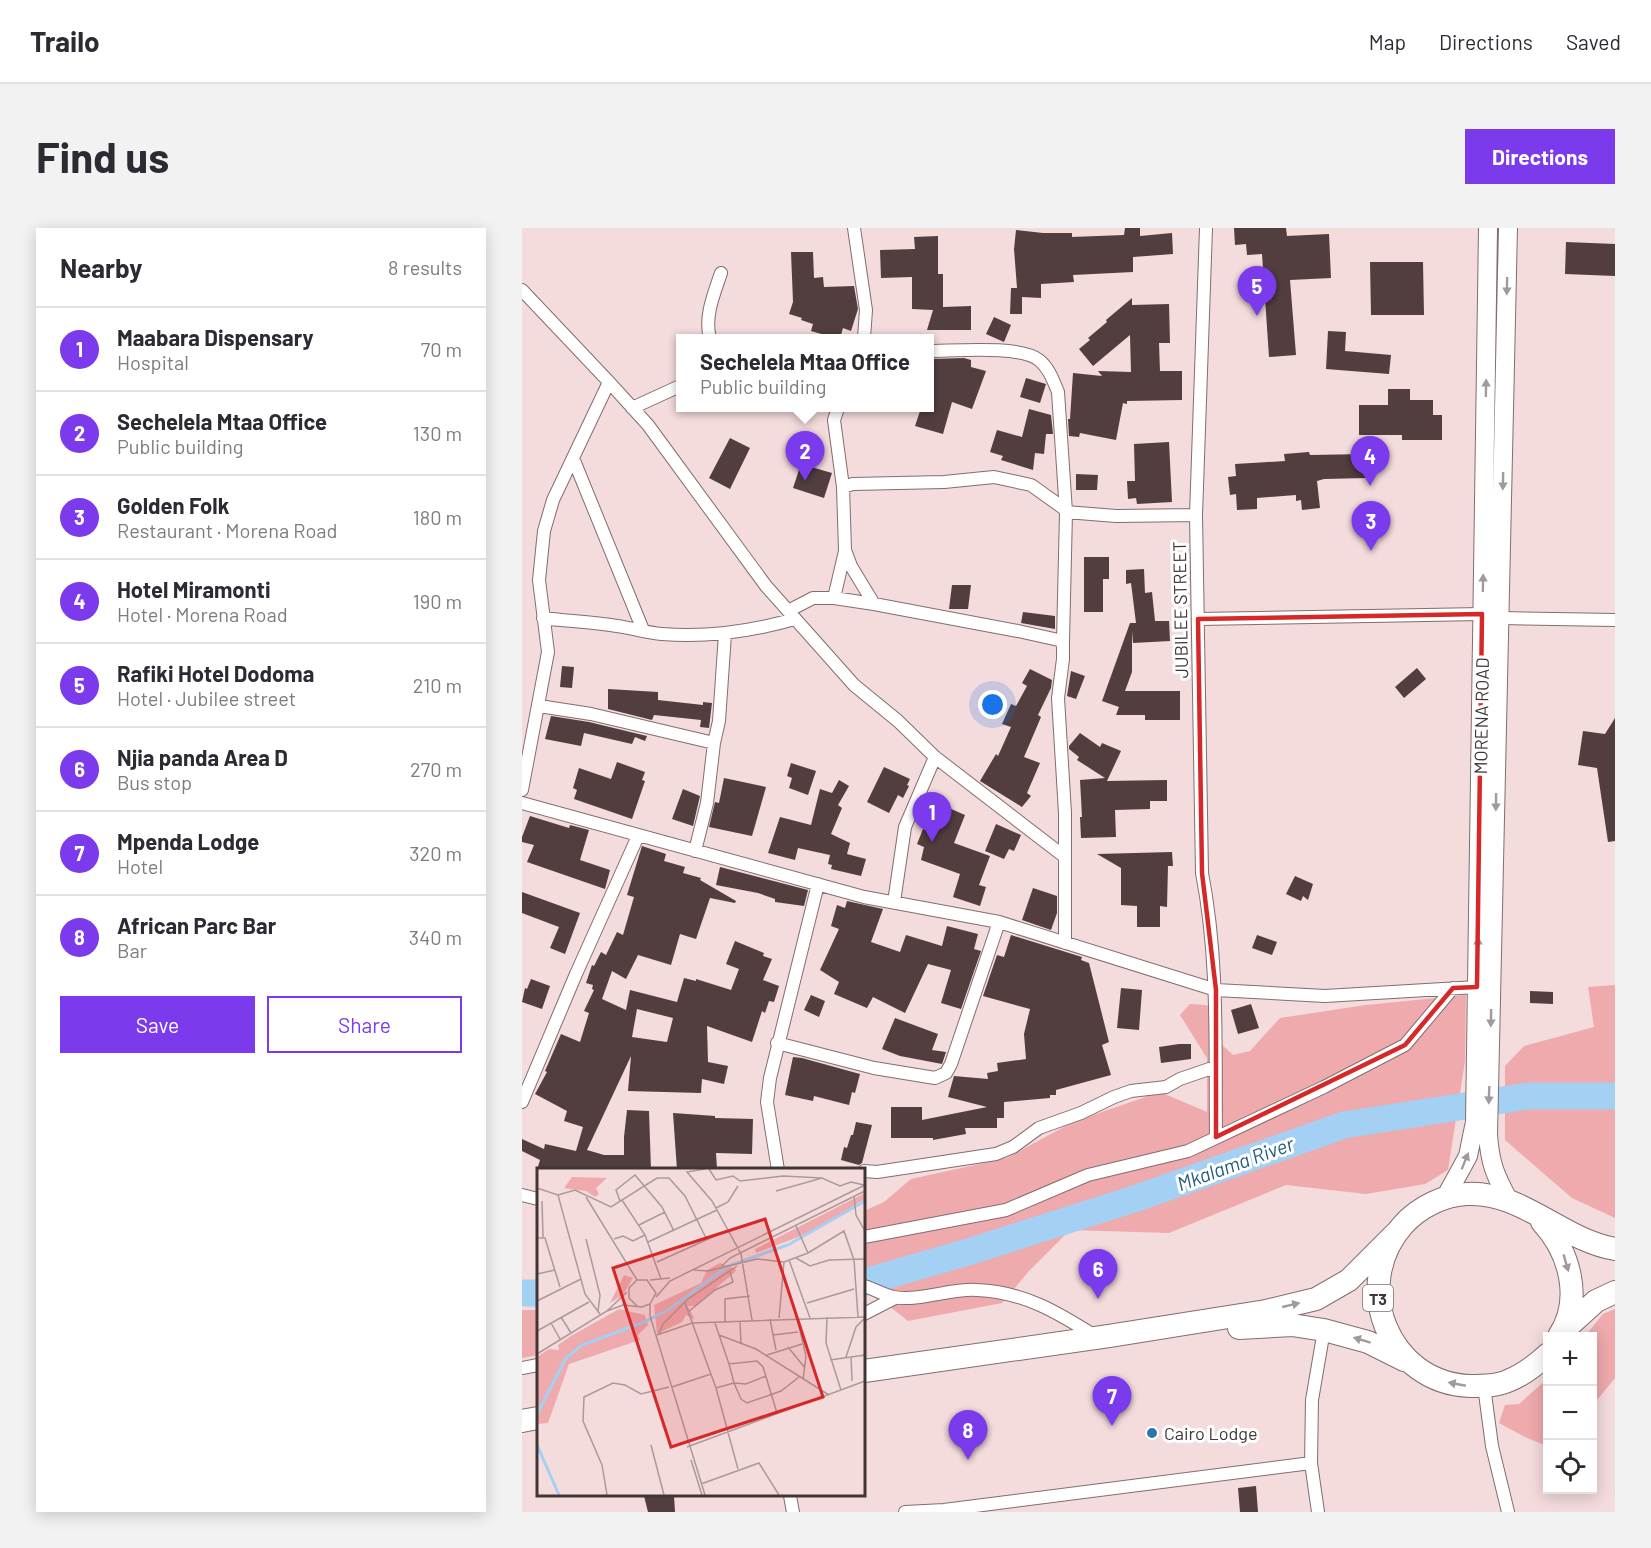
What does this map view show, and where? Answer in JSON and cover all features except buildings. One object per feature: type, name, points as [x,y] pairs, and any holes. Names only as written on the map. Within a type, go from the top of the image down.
[{"type":"highway","name":"T3","points":[[866,1371],[1103,1337],[1266,1311],[1316,1299],[1349,1280],[1409,1218],[1426,1206],[1445,1198],[1466,1194],[1487,1194],[1508,1199],[1580,1239],[1615,1249]]},
{"type":"highway","name":"T3","points":[[1535,1215],[1553,1234],[1566,1256],[1571,1282],[1570,1308],[1562,1332]]},
{"type":"highway","name":"T3","points":[[1395,1234],[1382,1260],[1377,1289],[1381,1318],[1394,1344],[1414,1366]]},
{"type":"highway","name":"T3","points":[[1563,1332],[1596,1301],[1615,1292]]},
{"type":"highway","name":"T3","points":[[1103,1337],[1292,1325],[1324,1330],[1368,1342],[1435,1379],[1459,1386],[1484,1386],[1508,1381],[1530,1370],[1543,1358]]},
{"type":"highway","points":[[522,1421],[537,1418]]},
{"type":"main road","name":"MORENA ROAD","points":[[1488,228],[1491,616],[1482,1122],[1489,1159],[1508,1199]]},
{"type":"main road","name":"MORENA ROAD","points":[[1483,1067],[1477,987],[1508,228]]},
{"type":"main road","name":"MORENA ROAD","points":[[1445,1198],[1468,1156],[1482,1122]]},
{"type":"street","points":[[854,228],[866,310],[864,334]]},
{"type":"street","name":"JUBILEE STREET","points":[[1206,228],[1196,515],[1202,873],[1210,913],[1216,990],[1216,1137]]},
{"type":"street","points":[[709,334],[711,303],[721,273]]},
{"type":"street","points":[[522,290],[648,425],[766,586],[854,685],[898,721],[935,757],[1065,857]]},
{"type":"street","points":[[934,351],[985,350],[1025,354],[1039,360],[1051,374],[1058,392],[1066,511],[1063,659],[1058,698],[1065,813],[1065,943]]},
{"type":"street","points":[[522,790],[548,652],[539,580],[544,531],[553,500],[609,381]]},
{"type":"street","points":[[633,408],[676,388]]},
{"type":"street","points":[[834,598],[845,550],[843,487],[834,420],[837,412]]},
{"type":"street","points":[[573,458],[643,630]]},
{"type":"street","points":[[843,487],[853,484],[944,482],[994,477],[1031,485],[1066,511],[1116,516],[1196,515]]},
{"type":"street","points":[[845,550],[851,566],[874,604]]},
{"type":"street","points":[[543,618],[662,634],[725,633],[767,627],[791,615],[813,598],[834,598],[1063,641]]},
{"type":"street","points":[[1198,619],[1491,616],[1615,620]]},
{"type":"street","points":[[695,851],[707,803],[718,721],[725,633]]},
{"type":"street","points":[[539,706],[591,714],[714,743]]},
{"type":"street","points":[[894,902],[905,828],[935,757]]},
{"type":"street","points":[[522,803],[818,884],[894,902],[999,922],[1216,990],[1325,996],[1477,987]]},
{"type":"street","points":[[522,1102],[638,836]]},
{"type":"street","points":[[778,1168],[767,1102],[777,1043],[818,884]]},
{"type":"street","points":[[777,1043],[874,1068],[935,1078],[946,1073],[999,922]]},
{"type":"street","points":[[866,1237],[1006,1210],[1088,1175],[1188,1151],[1324,1087],[1404,1045],[1453,988]]},
{"type":"street","points":[[866,1172],[996,1154],[1013,1147],[1039,1128],[1081,1113],[1114,1097],[1131,1091],[1166,1087],[1180,1079],[1215,1067]]},
{"type":"street","points":[[522,1195],[537,1199]]},
{"type":"street","points":[[866,1287],[895,1298]]},
{"type":"street","points":[[866,1313],[895,1298],[975,1289],[1028,1300],[1056,1311],[1103,1337]]},
{"type":"street","points":[[1318,1512],[1311,1463],[1312,1400],[1324,1330]]},
{"type":"street","points":[[522,1368],[537,1365]]},
{"type":"street","points":[[866,1383],[888,1368]]},
{"type":"street","points":[[1484,1386],[1492,1446],[1508,1512]]},
{"type":"street","points":[[905,1512],[944,1511],[1311,1463]]},
{"type":"street","points":[[790,1497],[793,1512]]},
{"type":"highlighted area","points":[[1482,614],[1477,987],[1453,988],[1405,1045],[1216,1137],[1216,990],[1202,873],[1198,619]]},
{"type":"shaded area","points":[[1615,985],[1615,1218],[1572,1198],[1505,1140],[1505,1066],[1524,1046],[1594,1027],[1588,987]]},
{"type":"shaded area","points":[[1466,995],[1465,1061],[1448,1170],[1425,1184],[1366,1194],[1286,1185],[1169,1233],[1070,1230],[1029,1271],[1002,1303],[908,1321],[866,1288],[866,1210],[884,1202],[911,1179],[1007,1158],[1073,1122],[1160,1092],[1207,1112],[1207,1058],[1180,1015],[1190,1004],[1216,1006],[1215,1038],[1233,1055],[1250,1051],[1280,1018],[1366,1005]]},
{"type":"shaded area","points":[[1615,1309],[1615,1378],[1597,1400],[1597,1332],[1588,1332],[1603,1314]]},
{"type":"shaded area","points":[[522,1310],[537,1310],[537,1355],[522,1358]]},
{"type":"shaded area","points":[[1543,1383],[1543,1444],[1499,1423],[1505,1405],[1519,1404]]},
{"type":"waterway","name":"Mkalama River","points":[[866,1281],[968,1252],[1134,1199],[1344,1125],[1528,1096],[1615,1096]]},
{"type":"waterway","name":"Mkalama River","points":[[522,1293],[537,1293]]},
{"type":"place","name":"Rafiki Hotel Dodoma","points":[[1257,316]]},
{"type":"place","name":"Sechelela Mtaa Office","points":[[805,481]]},
{"type":"place","name":"Hotel Miramonti","points":[[1370,486]]},
{"type":"place","name":"Golden Folk","points":[[1371,551]]},
{"type":"place","name":"Maabara Dispensary","points":[[932,842]]},
{"type":"place","name":"Njia panda Area D","points":[[1098,1299]]},
{"type":"place","name":"Mpenda Lodge","points":[[1112,1426]]},
{"type":"place","name":"Cairo Lodge","points":[[1152,1433]]},
{"type":"place","name":"African Parc Bar","points":[[968,1460]]}]
